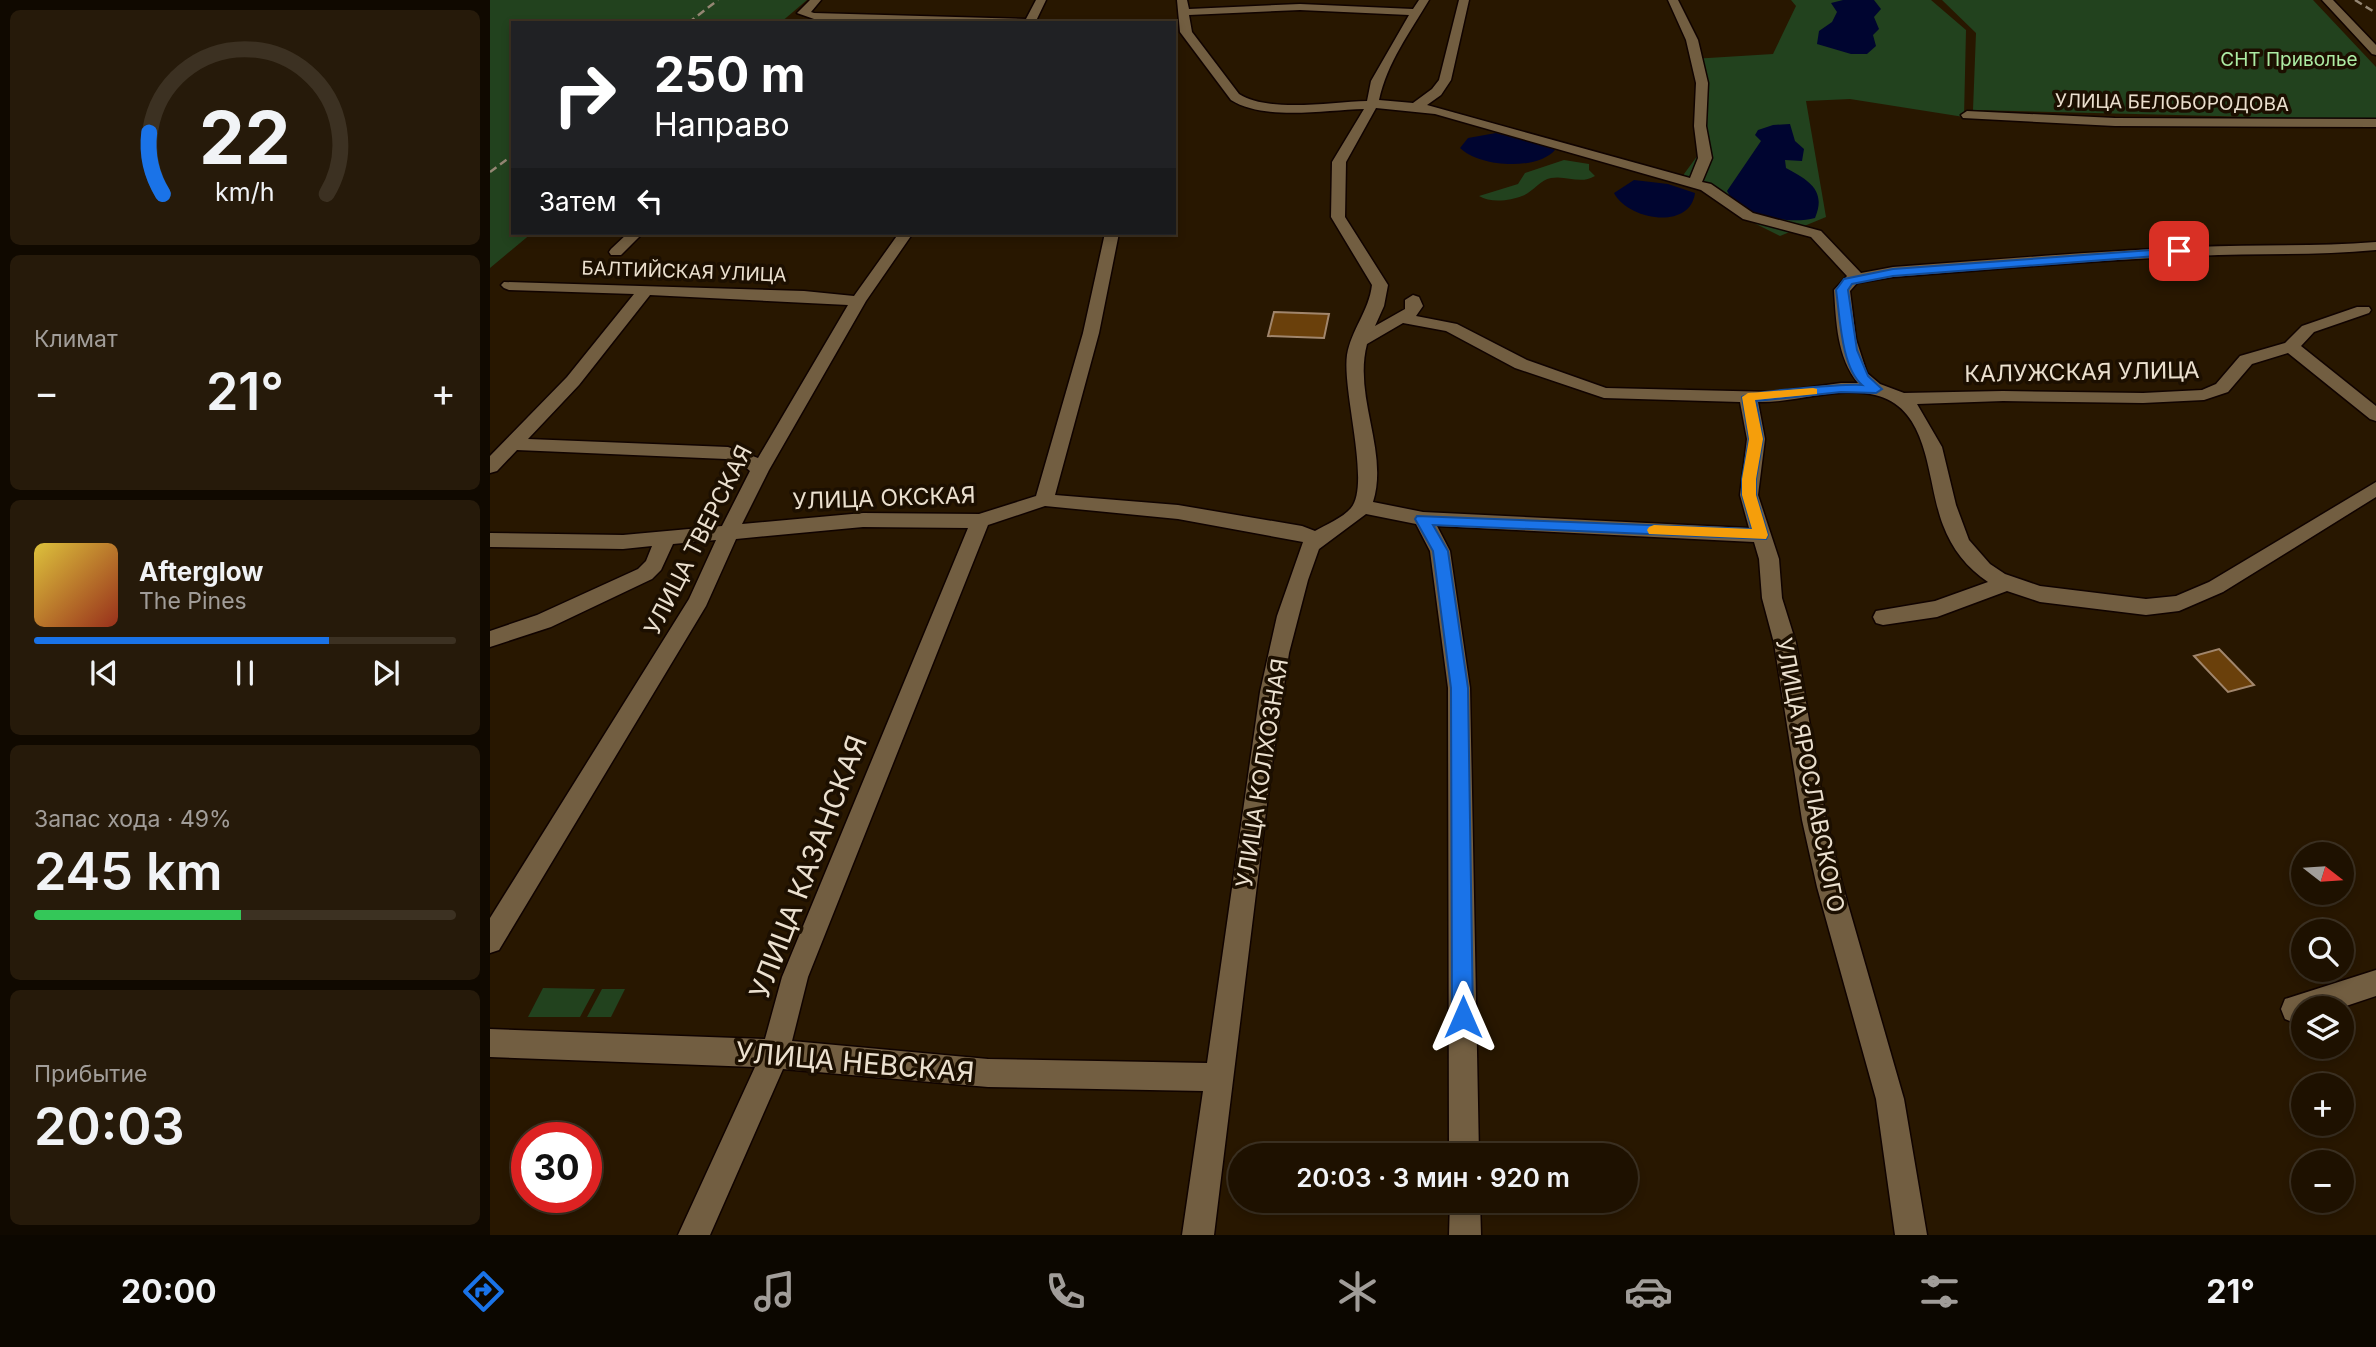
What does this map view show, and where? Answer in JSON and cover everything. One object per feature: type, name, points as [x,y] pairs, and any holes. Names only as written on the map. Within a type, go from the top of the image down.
[{"type":"street","points":[[817,0],[803,11],[806,15],[994,21]]},
{"type":"street","points":[[1030,21],[1041,0]]},
{"type":"street","points":[[1360,341],[1406,319],[1414,308],[1346,233],[1338,218],[1340,158],[1372,104],[1379,78],[1424,0]]},
{"type":"street","points":[[1416,107],[1438,92],[1446,82],[1451,48],[1464,0]]},
{"type":"street","points":[[1673,0],[1692,40],[1702,83],[1700,126],[1705,158],[1695,183]]},
{"type":"street","points":[[2327,0],[2376,52]]},
{"type":"street","points":[[1416,12],[1183,6],[1180,33],[1237,99],[1258,107],[1279,109],[1372,104],[1416,107],[1465,117],[1639,170],[1695,183],[1744,214],[1816,234],[1857,278]]},
{"type":"street","name":"УЛИЦА БЕЛОБОРОДОВА","points":[[1967,115],[2105,121],[2376,123]]},
{"type":"street","points":[[616,252],[634,235]]},
{"type":"street","name":"УЛИЦА ТВЕРСКАЯ","points":[[490,941],[699,601],[729,531],[760,470],[858,301],[905,235]]},
{"type":"street","points":[[1047,499],[1045,494],[1091,333],[1112,235]]},
{"type":"street","points":[[2376,246],[2329,250],[2224,250],[2101,255],[1857,278],[1846,283],[1842,290],[1851,350],[1862,378],[1876,389],[1902,400],[1919,421],[1933,446],[1948,514],[1961,548],[1980,568],[2008,583],[2040,594],[2143,607],[2167,606],[2202,595],[2376,488]]},
{"type":"street","name":"БАЛТИЙСКАЯ УЛИЦА","points":[[509,285],[804,296],[858,301]]},
{"type":"street","points":[[490,467],[590,361],[644,292]]},
{"type":"street","points":[[1315,540],[1357,514],[1362,507],[1369,468],[1361,429],[1355,364],[1360,341],[1375,312],[1402,293]]},
{"type":"street","name":"КАЛУЖСКАЯ УЛИЦА","points":[[1902,400],[2003,396],[2197,396],[2221,388],[2246,360],[2291,346],[2308,329],[2363,310]]},
{"type":"street","points":[[1406,319],[1451,327],[1521,364],[1604,393],[1775,397],[1841,388],[1876,389]]},
{"type":"street","points":[[2291,346],[2376,415]]},
{"type":"street","name":"УЛИЦА ЯРОСЛАВСКОГО","points":[[1748,397],[1756,439],[1749,495],[1769,559],[1772,598],[1785,643],[1814,820],[1830,887],[1890,1099],[1911,1235]]},
{"type":"street","points":[[513,444],[727,453],[750,461],[760,470]]},
{"type":"street","name":"УЛИЦА ОКСКАЯ","points":[[490,540],[623,542],[863,520],[980,521],[1047,499],[1063,503],[1178,512],[1302,533],[1315,540]]},
{"type":"street","points":[[1362,507],[1423,519],[1761,535]]},
{"type":"street","points":[[1423,519],[1440,551],[1459,688],[1464,1143]]},
{"type":"street","name":"УЛИЦА КАЗАНСКАЯ","points":[[694,1235],[775,1054],[794,977],[980,521]]},
{"type":"street","points":[[490,639],[544,621],[645,574],[654,565],[665,539]]},
{"type":"street","name":"УЛИЦА КОЛХОЗНАЯ","points":[[1198,1235],[1258,780],[1292,603],[1307,555],[1315,540]]},
{"type":"street","points":[[1884,617],[1937,609],[2008,583]]},
{"type":"street","points":[[2334,996],[2376,982]]},
{"type":"street","name":"УЛИЦА НЕВСКАЯ","points":[[490,1044],[614,1045],[775,1054],[988,1073],[1219,1077]]},
{"type":"street","points":[[1465,1213],[1465,1235]]},
{"type":"green space","points":[[490,0],[807,0],[782,21],[511,21],[511,235],[530,235],[490,268]]},
{"type":"green space","points":[[1791,0],[1931,0],[1966,30],[1964,117],[1850,99],[1806,101],[1826,217],[1780,236],[1742,217],[1709,185],[1686,185],[1684,174],[1698,155],[1698,83],[1692,59],[1773,54],[1796,6]]},
{"type":"green space","name":"СНТ Приволье","points":[[1942,0],[2313,0],[2376,67],[2376,120],[1973,110],[1976,33]]},
{"type":"green space","points":[[1564,160],[1589,164],[1589,170],[1595,176],[1584,180],[1551,178],[1526,194],[1512,199],[1494,200],[1479,196],[1518,184],[1525,173]]},
{"type":"green space","points":[[543,988],[595,989],[580,1017],[528,1017]]},
{"type":"green space","points":[[602,989],[625,989],[611,1017],[587,1017]]},
{"type":"water","points":[[1843,0],[1874,0],[1881,9],[1874,17],[1879,29],[1873,35],[1876,46],[1867,54],[1851,54],[1817,44],[1819,31],[1832,22],[1837,12],[1831,3]]},
{"type":"water","points":[[1790,124],[1795,141],[1804,149],[1802,161],[1785,160],[1786,168],[1808,182],[1819,200],[1815,218],[1806,220],[1786,220],[1746,210],[1734,201],[1727,191],[1761,141],[1755,135],[1758,130],[1773,125]]},
{"type":"water","points":[[1496,133],[1555,150],[1547,157],[1535,161],[1508,164],[1480,159],[1460,148],[1468,138]]},
{"type":"water","points":[[1634,180],[1668,184],[1695,193],[1691,205],[1682,213],[1671,217],[1644,215],[1621,202],[1614,193]]},
{"type":"building","points":[[1274,312],[1329,314],[1324,338],[1268,336]]},
{"type":"building","points":[[2219,649],[2254,685],[2228,692],[2194,656]]},
{"type":"railway","points":[[691,21],[718,0]]},
{"type":"railway","points":[[2355,0],[2376,13]]},
{"type":"railway","points":[[490,172],[511,156]]},
{"type":"slow traffic","points":[[1654,530],[1761,535],[1749,495],[1756,439],[1748,397],[1813,392]]},
{"type":"route","points":[[1463,1017],[1459,688],[1440,551],[1423,519],[1761,535],[1749,495],[1756,439],[1748,397],[1775,397],[1841,388],[1876,389],[1862,378],[1851,350],[1842,290],[1848,281],[1893,272],[2179,251]]}]
